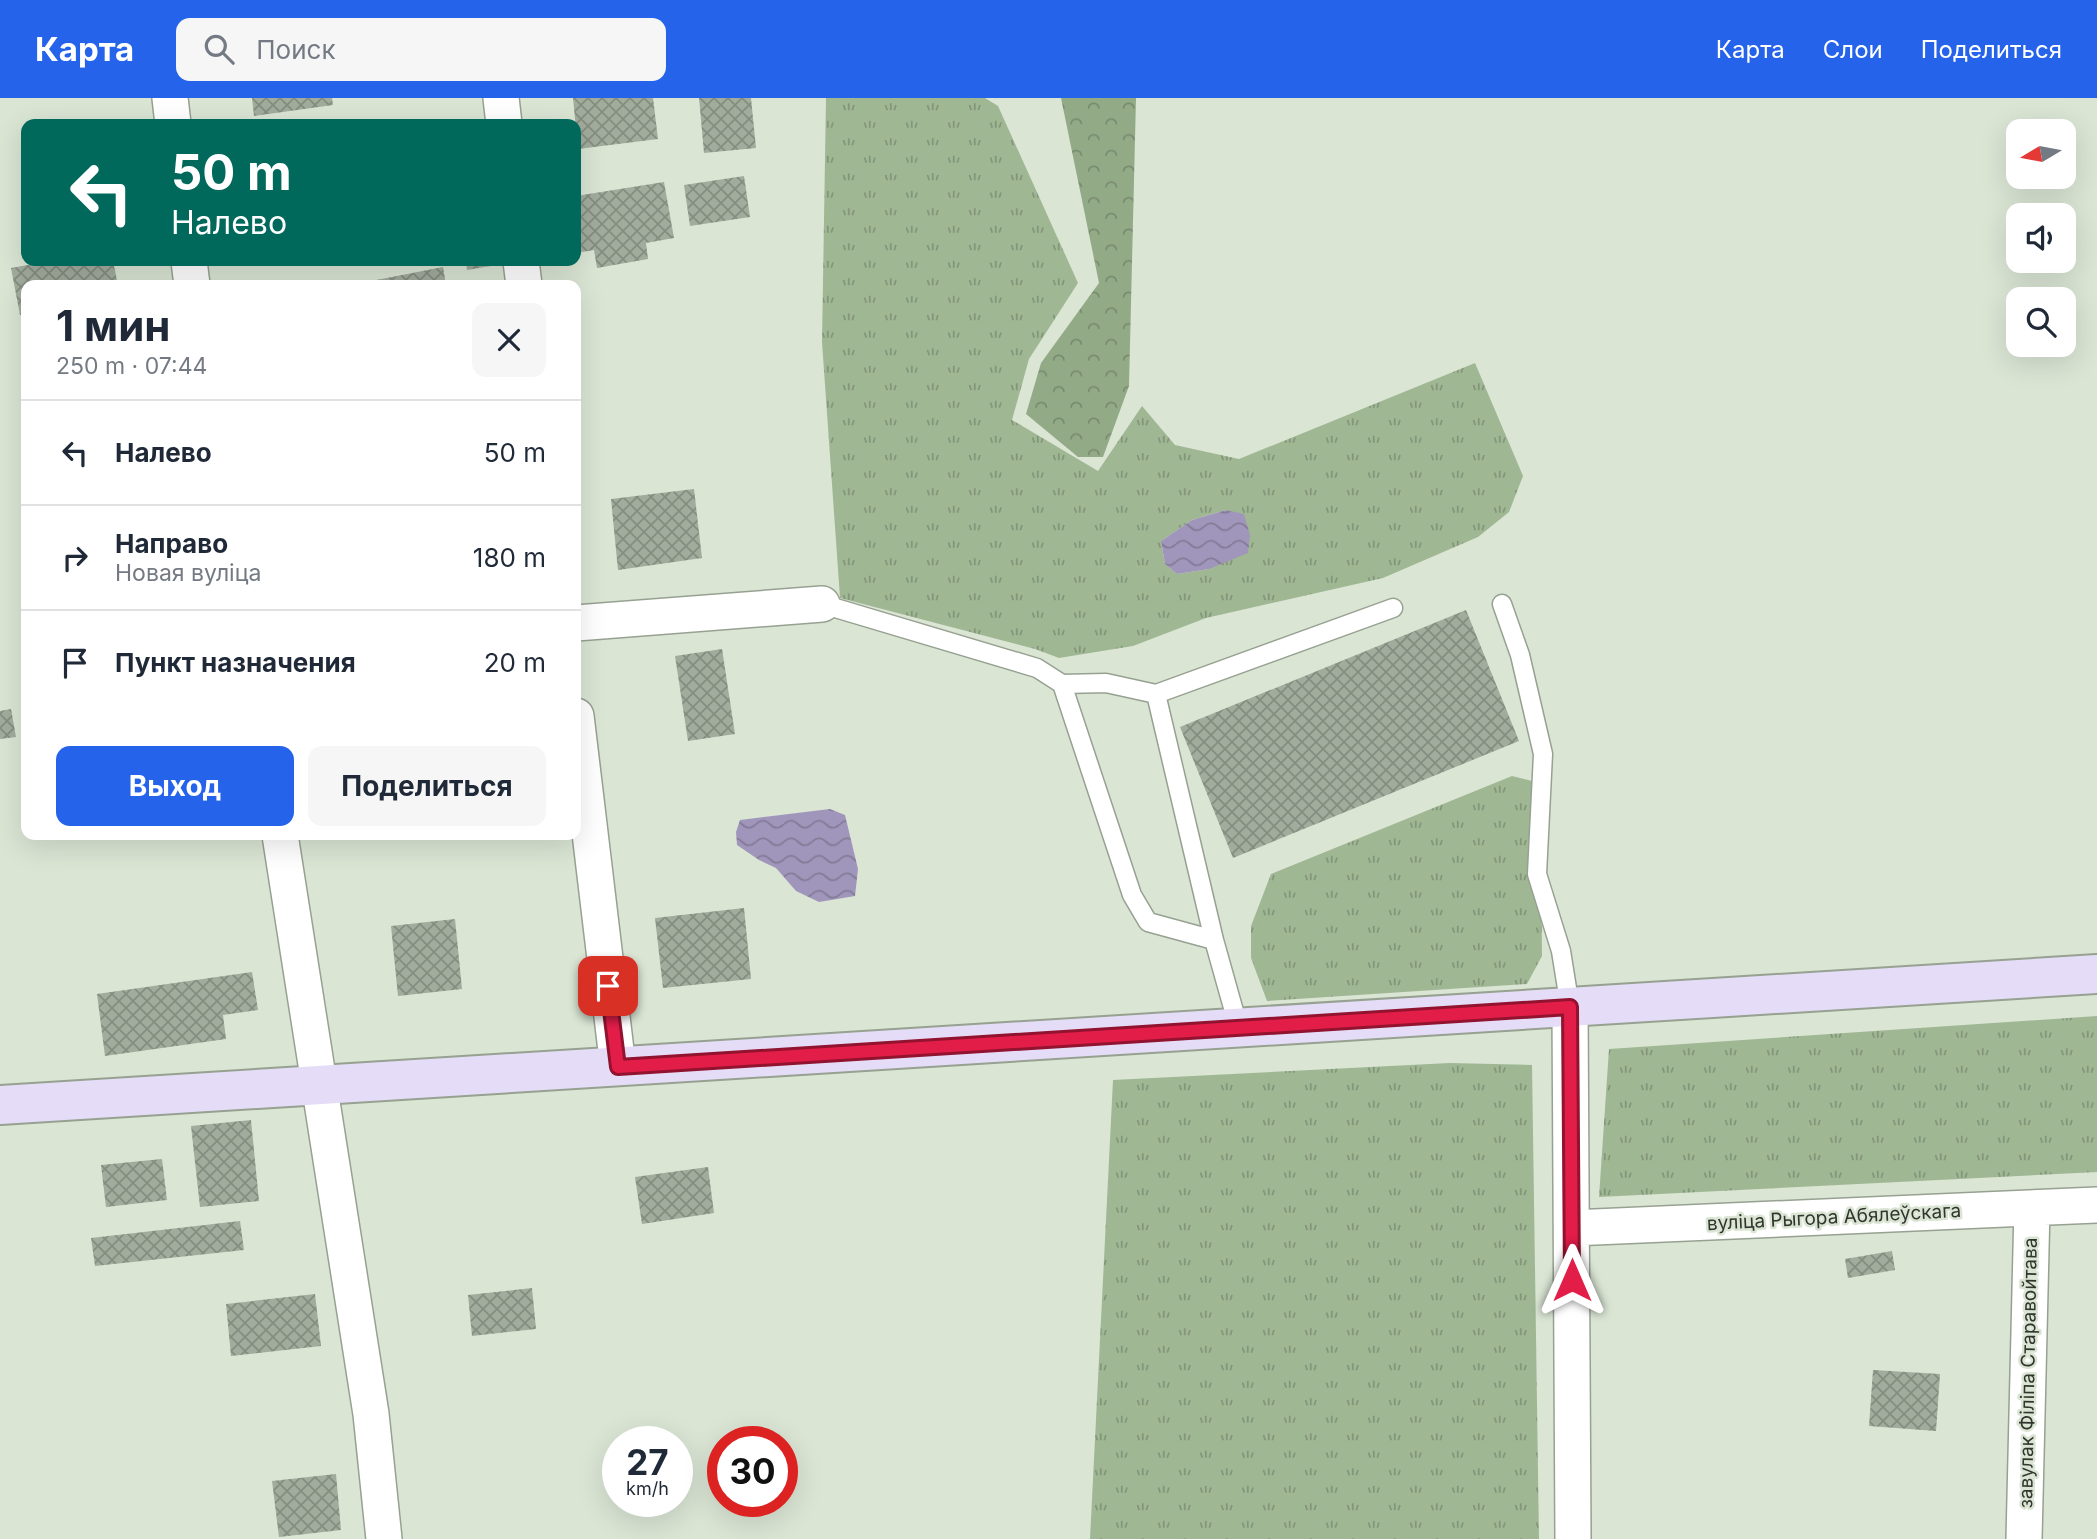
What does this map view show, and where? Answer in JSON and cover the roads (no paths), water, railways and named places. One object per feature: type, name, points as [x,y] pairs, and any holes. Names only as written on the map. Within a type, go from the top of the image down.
[{"type":"street","points":[[170,98],[172,119]]},
{"type":"street","points":[[501,98],[504,119]]},
{"type":"street","points":[[581,623],[822,604]]},
{"type":"street","points":[[581,758],[618,1067]]},
{"type":"street","points":[[280,840],[370,1414],[384,1539]]},
{"type":"street","points":[[0,1105],[2097,974]]},
{"type":"street","points":[[1570,1007],[1573,1539]]},
{"type":"street","name":"вуліца Рыгора Абялеўскага","points":[[1572,1228],[2097,1205]]},
{"type":"street","name":"завулак Філіпа Старавойтава","points":[[2024,1539],[2032,1208]]},
{"type":"lane","points":[[822,604],[1037,668],[1062,684],[1106,683],[1156,695],[1393,608]]},
{"type":"lane","points":[[1502,604],[1520,655],[1543,754],[1536,874],[1561,951],[1570,1007]]},
{"type":"lane","points":[[1062,684],[1132,895],[1142,913],[1148,922],[1214,940]]},
{"type":"lane","points":[[1156,695],[1214,940],[1239,1028]]},
{"type":"water","points":[[1226,510],[1244,514],[1250,535],[1248,553],[1209,569],[1177,574],[1165,564],[1161,541],[1192,520]]},
{"type":"water","points":[[830,809],[845,815],[858,869],[855,896],[819,902],[796,891],[776,868],[737,845],[736,832],[740,820]]}]
